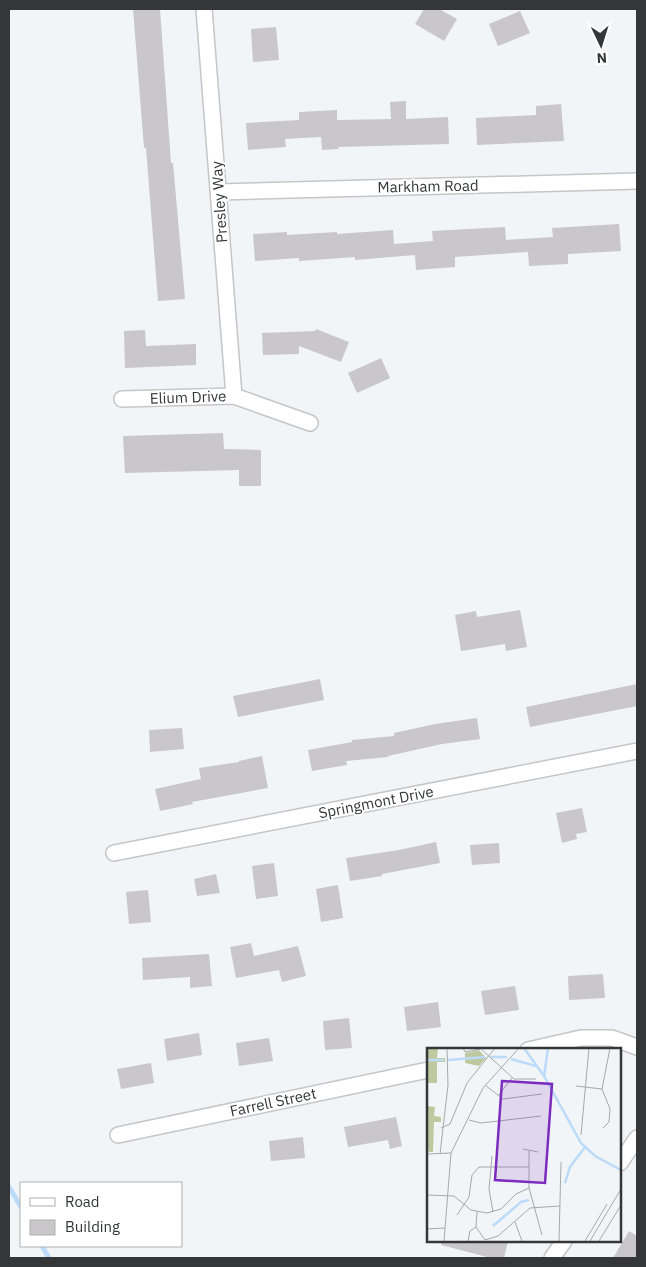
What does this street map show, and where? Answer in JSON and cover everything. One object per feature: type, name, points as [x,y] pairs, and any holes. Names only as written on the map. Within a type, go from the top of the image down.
[{"type":"street","name":"Presley Way","points":[[204,9],[234,396]]},
{"type":"street","name":"Markham Road","points":[[219,192],[637,181]]},
{"type":"street","name":"Elium Drive","points":[[122,399],[234,396],[310,423]]},
{"type":"street","name":"Springmont Drive","points":[[114,853],[637,751]]},
{"type":"street","points":[[537,1048],[581,1038],[612,1038],[637,1047]]},
{"type":"street","name":"Farrell Street","points":[[118,1135],[427,1070]]},
{"type":"street","points":[[621,1162],[637,1138]]},
{"type":"street","points":[[552,1258],[563,1242]]},
{"type":"building","points":[[133,9],[160,9],[171,163],[173,163],[185,299],[158,301]]},
{"type":"building","points":[[424,9],[439,9],[457,19],[444,41],[415,24]]},
{"type":"building","points":[[520,11],[530,33],[498,46],[489,24]]},
{"type":"building","points":[[276,27],[279,60],[253,62],[251,29]]},
{"type":"building","points":[[406,101],[406,119],[448,117],[449,144],[338,147],[339,149],[322,150],[321,137],[285,139],[286,147],[248,150],[246,123],[299,120],[299,112],[337,110],[337,120],[391,119],[390,102]]},
{"type":"building","points":[[561,104],[564,141],[477,145],[476,118],[536,115],[536,106]]},
{"type":"building","points":[[619,224],[621,251],[568,254],[568,264],[529,266],[528,252],[455,257],[455,267],[416,270],[415,255],[355,260],[355,257],[299,261],[299,258],[255,261],[253,234],[287,232],[287,235],[337,232],[337,234],[393,230],[394,244],[433,241],[432,231],[505,227],[506,240],[553,237],[552,228]]},
{"type":"building","points":[[316,329],[349,342],[341,362],[299,346],[299,354],[263,355],[262,333],[315,331]]},
{"type":"building","points":[[145,330],[146,346],[196,344],[196,365],[125,368],[124,331]]},
{"type":"building","points":[[381,358],[390,378],[357,393],[348,373]]},
{"type":"building","points":[[223,433],[224,449],[261,450],[261,486],[239,486],[239,470],[125,473],[123,436]]},
{"type":"building","points":[[520,610],[527,647],[506,651],[505,644],[461,651],[455,615],[476,611],[477,617]]},
{"type":"building","points":[[320,679],[324,700],[238,717],[233,696]]},
{"type":"building","points":[[637,684],[637,706],[530,727],[526,707]]},
{"type":"building","points":[[477,718],[480,739],[442,744],[388,757],[346,761],[347,765],[312,771],[308,750],[352,742],[352,740],[394,736],[394,733],[435,724]]},
{"type":"building","points":[[182,728],[184,749],[150,752],[149,730]]},
{"type":"building","points":[[262,756],[268,788],[192,802],[193,804],[160,811],[155,789],[201,779],[199,768],[239,762]]},
{"type":"building","points":[[582,808],[587,832],[576,834],[577,839],[562,843],[556,813]]},
{"type":"building","points":[[436,842],[440,863],[350,881],[346,858]]},
{"type":"building","points":[[499,843],[500,863],[472,865],[470,845]]},
{"type":"building","points":[[274,863],[278,896],[256,899],[252,866]]},
{"type":"building","points":[[216,874],[220,893],[197,896],[194,879]]},
{"type":"building","points":[[338,885],[343,918],[321,922],[316,889]]},
{"type":"building","points":[[148,890],[151,922],[129,924],[126,892]]},
{"type":"building","points":[[251,943],[254,956],[298,946],[306,976],[282,982],[279,970],[236,978],[230,947]]},
{"type":"building","points":[[209,954],[212,986],[190,988],[190,977],[143,980],[142,958]]},
{"type":"building","points":[[603,974],[605,998],[569,1000],[568,976]]},
{"type":"building","points":[[515,986],[519,1010],[485,1015],[481,991]]},
{"type":"building","points":[[438,1002],[441,1027],[407,1031],[404,1007]]},
{"type":"building","points":[[349,1018],[352,1048],[325,1050],[323,1021]]},
{"type":"building","points":[[199,1033],[202,1055],[167,1061],[164,1039]]},
{"type":"building","points":[[269,1038],[273,1061],[239,1066],[236,1043]]},
{"type":"building","points":[[151,1063],[154,1083],[121,1089],[117,1069]]},
{"type":"building","points":[[396,1117],[402,1146],[390,1149],[388,1140],[348,1147],[344,1127]]},
{"type":"building","points":[[303,1137],[305,1158],[271,1161],[269,1141]]},
{"type":"building","points":[[629,1231],[637,1236],[637,1258],[613,1258]]},
{"type":"building","points":[[442,1242],[508,1242],[504,1258],[491,1258],[441,1245]]},
{"type":"waterway","points":[[9,1187],[20,1205]]},
{"type":"waterway","points":[[43,1247],[49,1258]]}]
